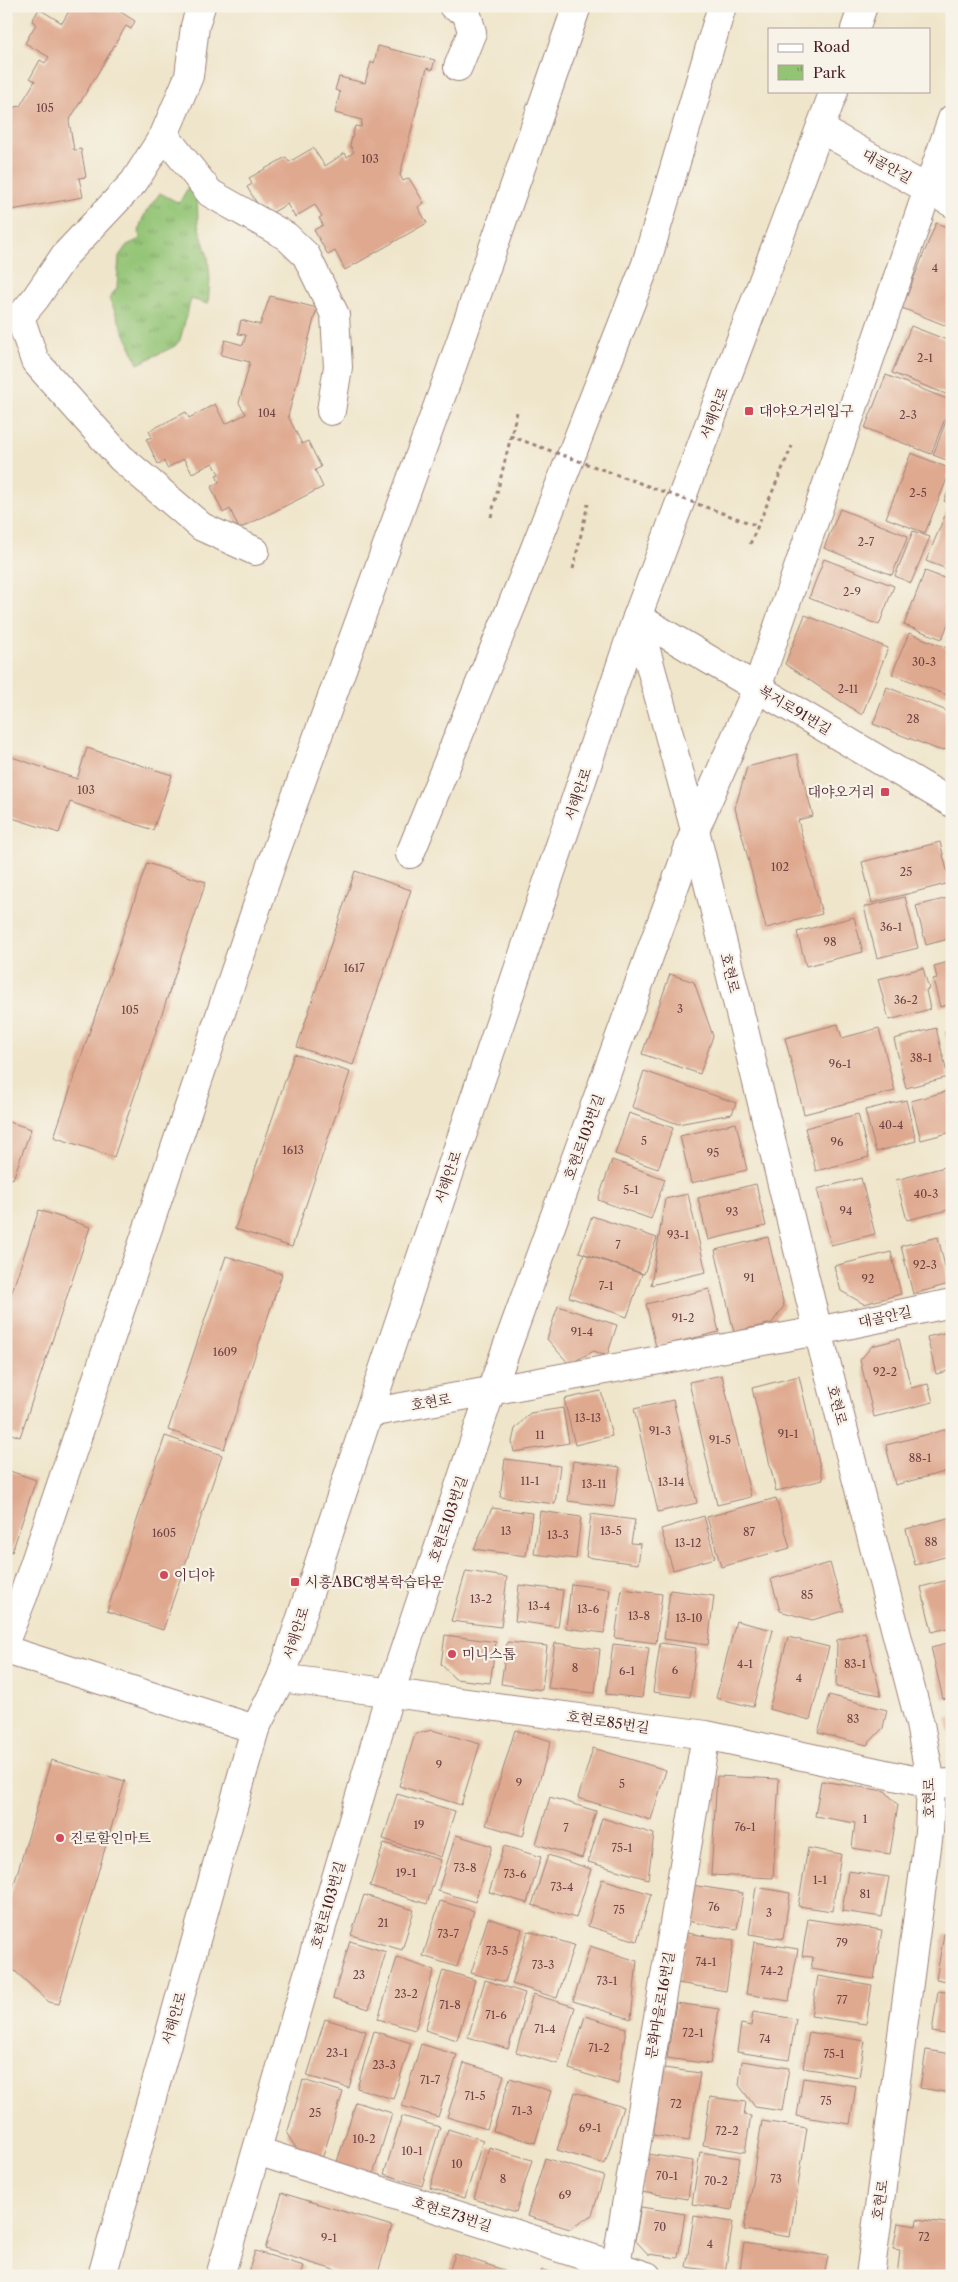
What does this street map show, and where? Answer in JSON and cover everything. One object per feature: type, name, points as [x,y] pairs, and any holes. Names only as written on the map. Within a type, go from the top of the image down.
[{"type":"street","points":[[201,6],[195,26],[189,76],[164,135],[134,182],[65,255],[35,299],[13,317],[35,361],[121,458],[202,527],[255,551]]},
{"type":"street","points":[[453,6],[466,11],[472,32],[458,67]]},
{"type":"street","points":[[6,1639],[24,1594],[272,862],[450,372],[577,6]]},
{"type":"street","points":[[410,854],[528,566],[646,264],[722,6]]},
{"type":"street","points":[[856,28],[863,6]]},
{"type":"street","name":"서해안로","points":[[102,2276],[255,1729],[281,1678],[368,1413],[637,617],[834,92]]},
{"type":"street","name":"호현로103번길","points":[[220,2276],[258,2151],[390,1692],[492,1391],[695,830],[757,688],[952,119]]},
{"type":"street","name":"대골안길","points":[[821,129],[952,203]]},
{"type":"street","points":[[164,135],[210,193],[286,236],[306,254],[334,315],[338,367],[331,411]]},
{"type":"street","name":"복지로91번길","points":[[637,617],[952,803]]},
{"type":"street","name":"호현로","points":[[637,617],[695,830],[818,1331],[920,1724],[942,1783],[929,1832],[870,2276]]},
{"type":"street","name":"대골안길","points":[[818,1331],[952,1303]]},
{"type":"street","name":"호현로","points":[[368,1413],[818,1331]]},
{"type":"street","points":[[6,1650],[255,1729]]},
{"type":"street","name":"호현로85번길","points":[[281,1678],[706,1734],[942,1783]]},
{"type":"street","name":"문화마을로16번길","points":[[615,2271],[706,1734]]},
{"type":"street","name":"호현로73번길","points":[[258,2151],[615,2271],[647,2276]]},
{"type":"path","points":[[491,517],[510,436],[518,412]]},
{"type":"path","points":[[510,436],[758,526]]},
{"type":"path","points":[[750,544],[792,446]]},
{"type":"path","points":[[595,476],[597,467]]},
{"type":"path","points":[[573,569],[590,495]]},
{"type":"green space","points":[[189,186],[197,190],[198,225],[208,257],[210,280],[208,304],[191,299],[180,340],[175,346],[138,364],[109,298],[117,288],[119,256],[127,245],[140,239],[139,232],[142,220],[160,193],[179,203]]},
{"type":"building","points":[[72,6],[111,6],[135,21],[131,29],[126,26],[69,121],[74,150],[81,149],[86,177],[79,178],[83,197],[6,211],[6,109],[20,106],[35,81],[30,78],[40,60],[45,63],[49,57],[25,43],[36,24],[32,21],[39,9],[62,23]]},
{"type":"building","points":[[378,46],[435,60],[432,70],[427,68],[400,175],[403,181],[409,178],[424,203],[418,207],[427,223],[345,270],[335,251],[328,255],[314,230],[323,225],[319,218],[322,216],[315,205],[295,217],[287,204],[270,214],[266,207],[261,210],[247,187],[252,184],[249,178],[286,157],[289,162],[313,148],[325,166],[345,153],[347,157],[354,152],[350,145],[355,126],[361,127],[362,120],[335,113],[340,92],[335,90],[339,77],[365,83],[371,62],[374,64]]},
{"type":"building","points":[[936,223],[952,229],[952,328],[902,308]]},
{"type":"building","points":[[270,296],[317,308],[288,416],[302,444],[308,441],[321,467],[315,470],[323,487],[239,529],[230,509],[223,513],[211,487],[219,482],[216,475],[219,474],[213,463],[192,473],[184,459],[167,468],[164,461],[158,464],[146,439],[152,437],[149,431],[186,412],[189,418],[215,404],[225,424],[246,414],[239,403],[250,362],[221,355],[225,340],[243,345],[246,335],[238,334],[241,320],[260,325]]},
{"type":"building","points":[[911,326],[952,342],[952,379],[946,394],[892,373]]},
{"type":"building","points":[[886,375],[952,401],[931,454],[865,428]]},
{"type":"building","points":[[952,406],[952,462],[933,455]]},
{"type":"building","points":[[911,453],[951,469],[925,533],[886,518]]},
{"type":"building","points":[[952,482],[952,505],[944,501]]},
{"type":"building","points":[[948,508],[952,509],[952,571],[926,561]]},
{"type":"building","points":[[840,509],[908,536],[892,575],[824,548]]},
{"type":"building","points":[[913,531],[930,537],[911,583],[895,576]]},
{"type":"building","points":[[824,559],[894,586],[879,625],[809,598]]},
{"type":"building","points":[[925,571],[952,581],[952,614],[942,639],[904,625]]},
{"type":"building","points":[[805,615],[888,648],[862,715],[785,664]]},
{"type":"building","points":[[909,633],[952,650],[952,697],[892,674]]},
{"type":"building","points":[[887,687],[952,713],[952,749],[939,750],[873,724]]},
{"type":"building","points":[[87,748],[172,775],[153,830],[70,802],[59,833],[6,816],[6,755],[77,779]]},
{"type":"building","points":[[797,754],[813,816],[798,820],[822,914],[766,928],[735,808],[747,767]]},
{"type":"building","points":[[940,842],[950,883],[872,903],[862,862]]},
{"type":"building","points":[[147,863],[206,882],[114,1157],[54,1137]]},
{"type":"building","points":[[355,871],[411,890],[353,1065],[297,1047]]},
{"type":"building","points":[[905,897],[918,948],[877,958],[864,907]]},
{"type":"building","points":[[952,897],[952,938],[926,945],[916,906]]},
{"type":"building","points":[[854,917],[863,952],[806,966],[797,932]]},
{"type":"building","points":[[952,961],[952,1004],[940,1007],[933,979],[937,978],[934,966]]},
{"type":"building","points":[[923,968],[929,989],[926,990],[930,1009],[889,1020],[878,979]]},
{"type":"building","points":[[670,974],[694,982],[713,1036],[700,1074],[642,1054]]},
{"type":"building","points":[[838,1024],[842,1038],[879,1028],[895,1091],[804,1114],[785,1038]]},
{"type":"building","points":[[936,1028],[948,1077],[906,1088],[894,1039]]},
{"type":"building","points":[[952,1031],[952,1058],[951,1058],[945,1032]]},
{"type":"building","points":[[294,1054],[350,1072],[292,1247],[235,1229]]},
{"type":"building","points":[[644,1071],[736,1103],[732,1114],[678,1124],[632,1107]]},
{"type":"building","points":[[952,1090],[952,1132],[921,1140],[911,1101]]},
{"type":"building","points":[[906,1100],[916,1141],[876,1152],[865,1110]]},
{"type":"building","points":[[629,1113],[673,1128],[658,1169],[615,1154]]},
{"type":"building","points":[[858,1114],[869,1157],[816,1171],[805,1128]]},
{"type":"building","points":[[6,1121],[31,1129],[13,1179],[6,1176]]},
{"type":"building","points":[[736,1123],[747,1170],[691,1183],[680,1136]]},
{"type":"building","points":[[612,1160],[665,1179],[651,1219],[598,1200]]},
{"type":"building","points":[[952,1165],[952,1209],[907,1220],[896,1180]]},
{"type":"building","points":[[861,1178],[875,1234],[831,1245],[817,1189]]},
{"type":"building","points":[[756,1184],[766,1226],[708,1240],[698,1198]]},
{"type":"building","points":[[688,1194],[706,1272],[651,1285],[665,1199]]},
{"type":"building","points":[[39,1210],[90,1227],[20,1437],[6,1432],[6,1310]]},
{"type":"building","points":[[592,1216],[657,1238],[644,1274],[579,1252]]},
{"type":"building","points":[[768,1237],[784,1306],[772,1323],[734,1332],[715,1250]]},
{"type":"building","points":[[938,1237],[949,1284],[913,1294],[901,1246]]},
{"type":"building","points":[[952,1238],[952,1256],[951,1256],[947,1240]]},
{"type":"building","points":[[891,1252],[901,1294],[864,1304],[841,1291],[834,1266]]},
{"type":"building","points":[[584,1254],[642,1274],[627,1317],[569,1297]]},
{"type":"building","points":[[226,1256],[282,1274],[224,1449],[168,1430]]},
{"type":"building","points":[[709,1289],[719,1332],[656,1347],[646,1304]]},
{"type":"building","points":[[558,1306],[617,1325],[607,1356],[594,1351],[569,1364],[547,1339]]},
{"type":"building","points":[[952,1331],[952,1370],[936,1374],[927,1337]]},
{"type":"building","points":[[899,1339],[911,1388],[928,1384],[933,1402],[874,1417],[860,1360],[872,1346]]},
{"type":"building","points":[[722,1375],[751,1497],[717,1505],[689,1382]]},
{"type":"building","points":[[799,1376],[823,1480],[776,1491],[752,1388]]},
{"type":"building","points":[[601,1391],[612,1436],[575,1445],[564,1399]]},
{"type":"building","points":[[673,1400],[697,1503],[658,1512],[634,1409]]},
{"type":"building","points":[[563,1408],[569,1443],[514,1452],[512,1442],[515,1429],[530,1413]]},
{"type":"building","points":[[952,1428],[952,1470],[895,1485],[886,1445]]},
{"type":"building","points":[[165,1436],[222,1455],[163,1630],[107,1611]]},
{"type":"building","points":[[505,1459],[560,1466],[555,1504],[500,1497]]},
{"type":"building","points":[[573,1461],[620,1467],[614,1507],[568,1501]]},
{"type":"building","points":[[7,1470],[36,1480],[12,1552],[6,1550]]},
{"type":"building","points":[[776,1498],[790,1548],[721,1567],[707,1517]]},
{"type":"building","points":[[492,1508],[532,1513],[526,1556],[474,1549]]},
{"type":"building","points":[[540,1511],[581,1517],[576,1559],[534,1554]]},
{"type":"building","points":[[591,1514],[635,1520],[631,1543],[641,1544],[638,1564],[586,1557]]},
{"type":"building","points":[[704,1516],[715,1558],[673,1570],[661,1529]]},
{"type":"building","points":[[952,1517],[952,1555],[915,1565],[906,1529]]},
{"type":"building","points":[[830,1563],[844,1611],[812,1620],[780,1611],[771,1579]]},
{"type":"building","points":[[466,1571],[507,1577],[501,1627],[451,1621]]},
{"type":"building","points":[[952,1579],[952,1627],[932,1632],[921,1587]]},
{"type":"building","points":[[571,1584],[610,1589],[604,1633],[566,1628]]},
{"type":"building","points":[[519,1585],[563,1590],[558,1627],[515,1621]]},
{"type":"building","points":[[622,1589],[662,1594],[656,1643],[615,1638]]},
{"type":"building","points":[[670,1590],[714,1596],[708,1645],[664,1639]]},
{"type":"building","points":[[736,1621],[773,1630],[753,1707],[716,1698]]},
{"type":"building","points":[[865,1632],[881,1695],[836,1687],[837,1640]]},
{"type":"building","points":[[445,1635],[496,1642],[490,1683],[455,1679],[441,1664]]},
{"type":"building","points":[[788,1637],[829,1647],[810,1720],[769,1709]]},
{"type":"building","points":[[507,1642],[547,1646],[542,1690],[501,1684]]},
{"type":"building","points":[[952,1642],[952,1697],[943,1699],[931,1647]]},
{"type":"building","points":[[555,1643],[600,1649],[595,1693],[548,1688]]},
{"type":"building","points":[[660,1643],[696,1648],[690,1697],[653,1692]]},
{"type":"building","points":[[613,1644],[649,1648],[642,1698],[606,1694]]},
{"type":"building","points":[[829,1695],[887,1710],[883,1728],[867,1745],[818,1733]]},
{"type":"building","points":[[952,1717],[952,1737],[951,1737],[946,1719]]},
{"type":"building","points":[[432,1730],[480,1744],[461,1805],[399,1786],[415,1734]]},
{"type":"building","points":[[515,1730],[551,1741],[523,1836],[486,1825]]},
{"type":"building","points":[[593,1748],[666,1770],[651,1820],[578,1798]]},
{"type":"building","points":[[51,1760],[125,1781],[59,2004],[49,2002],[6,1963],[6,1911]]},
{"type":"building","points":[[717,1776],[779,1779],[773,1878],[711,1875]]},
{"type":"building","points":[[821,1781],[885,1791],[898,1805],[890,1854],[852,1848],[855,1823],[815,1816]]},
{"type":"building","points":[[397,1794],[455,1811],[441,1857],[383,1839]]},
{"type":"building","points":[[550,1797],[596,1811],[582,1858],[536,1844]]},
{"type":"building","points":[[602,1818],[654,1834],[648,1879],[588,1862]]},
{"type":"building","points":[[456,1835],[492,1846],[475,1902],[438,1891]]},
{"type":"building","points":[[384,1843],[441,1860],[427,1904],[370,1886]]},
{"type":"building","points":[[504,1846],[541,1857],[527,1903],[489,1892]]},
{"type":"building","points":[[808,1848],[841,1854],[832,1911],[798,1906]]},
{"type":"building","points":[[548,1855],[591,1869],[576,1918],[532,1905]]},
{"type":"building","points":[[848,1871],[889,1877],[882,1917],[842,1911]]},
{"type":"building","points":[[602,1879],[651,1894],[637,1941],[588,1926]]},
{"type":"building","points":[[691,1885],[743,1893],[737,1929],[685,1921]]},
{"type":"building","points":[[756,1887],[790,1893],[783,1939],[749,1934]]},
{"type":"building","points":[[364,1895],[414,1910],[402,1950],[351,1935]]},
{"type":"building","points":[[951,1900],[952,1914],[948,1914]]},
{"type":"building","points":[[440,1901],[474,1911],[457,1967],[423,1956]]},
{"type":"building","points":[[488,1918],[522,1929],[505,1982],[471,1973]]},
{"type":"building","points":[[808,1919],[882,1930],[874,1979],[811,1969],[813,1957],[802,1956]]},
{"type":"building","points":[[528,1931],[574,1945],[557,1998],[512,1984]]},
{"type":"building","points":[[686,1933],[734,1940],[726,1991],[678,1983]]},
{"type":"building","points":[[944,1934],[952,1935],[952,1982],[936,1979]]},
{"type":"building","points":[[350,1941],[386,1952],[369,2009],[333,1998]]},
{"type":"building","points":[[754,1942],[798,1949],[789,2001],[746,1994]]},
{"type":"building","points":[[590,1946],[637,1961],[631,2019],[573,2001]]},
{"type":"building","points":[[397,1958],[434,1970],[415,2030],[378,2019]]},
{"type":"building","points":[[443,1970],[475,1980],[457,2040],[425,2030]]},
{"type":"building","points":[[818,1976],[872,1985],[866,2024],[811,2016]]},
{"type":"building","points":[[485,1980],[525,1993],[508,2049],[468,2037]]},
{"type":"building","points":[[938,1991],[952,1993],[952,2035],[932,2032]]},
{"type":"building","points":[[533,1994],[575,2007],[558,2064],[516,2052]]},
{"type":"building","points":[[676,2003],[719,2009],[710,2064],[667,2058]]},
{"type":"building","points":[[753,2012],[796,2019],[789,2060],[737,2052],[741,2024],[751,2026]]},
{"type":"building","points":[[585,2016],[626,2028],[618,2084],[569,2069]]},
{"type":"building","points":[[325,2019],[366,2031],[349,2088],[307,2076]]},
{"type":"building","points":[[374,2031],[411,2043],[393,2099],[357,2088]]},
{"type":"building","points":[[809,2032],[865,2041],[859,2077],[803,2068]]},
{"type":"building","points":[[421,2044],[457,2055],[438,2117],[402,2106]]},
{"type":"building","points":[[926,2050],[952,2054],[952,2093],[920,2088]]},
{"type":"building","points":[[742,2061],[789,2068],[782,2111],[755,2107],[739,2085]]},
{"type":"building","points":[[464,2063],[504,2075],[487,2129],[447,2117]]},
{"type":"building","points":[[664,2068],[700,2073],[689,2141],[653,2135]]},
{"type":"building","points":[[510,2078],[551,2091],[535,2143],[493,2131]]},
{"type":"building","points":[[803,2078],[856,2086],[850,2124],[797,2116]]},
{"type":"building","points":[[303,2080],[343,2092],[322,2159],[298,2151],[287,2134]]},
{"type":"building","points":[[575,2092],[623,2107],[605,2164],[557,2150]]},
{"type":"building","points":[[710,2097],[746,2102],[744,2115],[751,2116],[745,2152],[703,2145]]},
{"type":"building","points":[[356,2102],[392,2113],[373,2175],[336,2165]]},
{"type":"building","points":[[402,2116],[440,2127],[422,2186],[384,2174]]},
{"type":"building","points":[[762,2121],[807,2128],[790,2237],[744,2230]]},
{"type":"building","points":[[448,2129],[483,2140],[465,2198],[430,2188]]},
{"type":"building","points":[[489,2147],[532,2160],[516,2212],[474,2199]]},
{"type":"building","points":[[700,2152],[740,2158],[732,2210],[692,2204]]},
{"type":"building","points":[[647,2154],[693,2161],[688,2199],[641,2192]]},
{"type":"building","points":[[545,2158],[604,2176],[592,2215],[570,2229],[527,2216]]},
{"type":"building","points":[[282,2193],[392,2226],[377,2276],[354,2276],[265,2249]]},
{"type":"building","points":[[641,2207],[685,2214],[678,2258],[648,2254],[635,2240]]},
{"type":"building","points":[[694,2216],[733,2222],[725,2273],[686,2267]]},
{"type":"building","points":[[917,2219],[952,2224],[952,2276],[897,2276],[900,2250],[893,2249],[898,2223],[916,2226]]},
{"type":"building","points":[[744,2243],[828,2256],[824,2276],[739,2276]]},
{"type":"building","points":[[255,2251],[304,2266],[301,2276],[247,2276]]},
{"type":"building","points":[[455,2254],[504,2270],[502,2276],[448,2276]]},
{"type":"building","points":[[542,2270],[560,2275],[560,2276],[540,2276]]},
{"type":"place","name":"대야오거리입구","points":[[749,411]]},
{"type":"place","name":"대야오거리","points":[[885,792]]},
{"type":"place","name":"이디야","points":[[164,1575]]},
{"type":"place","name":"시흥ABC행복학습타운","points":[[295,1582]]},
{"type":"place","name":"미니스톱","points":[[452,1654]]},
{"type":"place","name":"진로할인마트","points":[[60,1838]]}]
